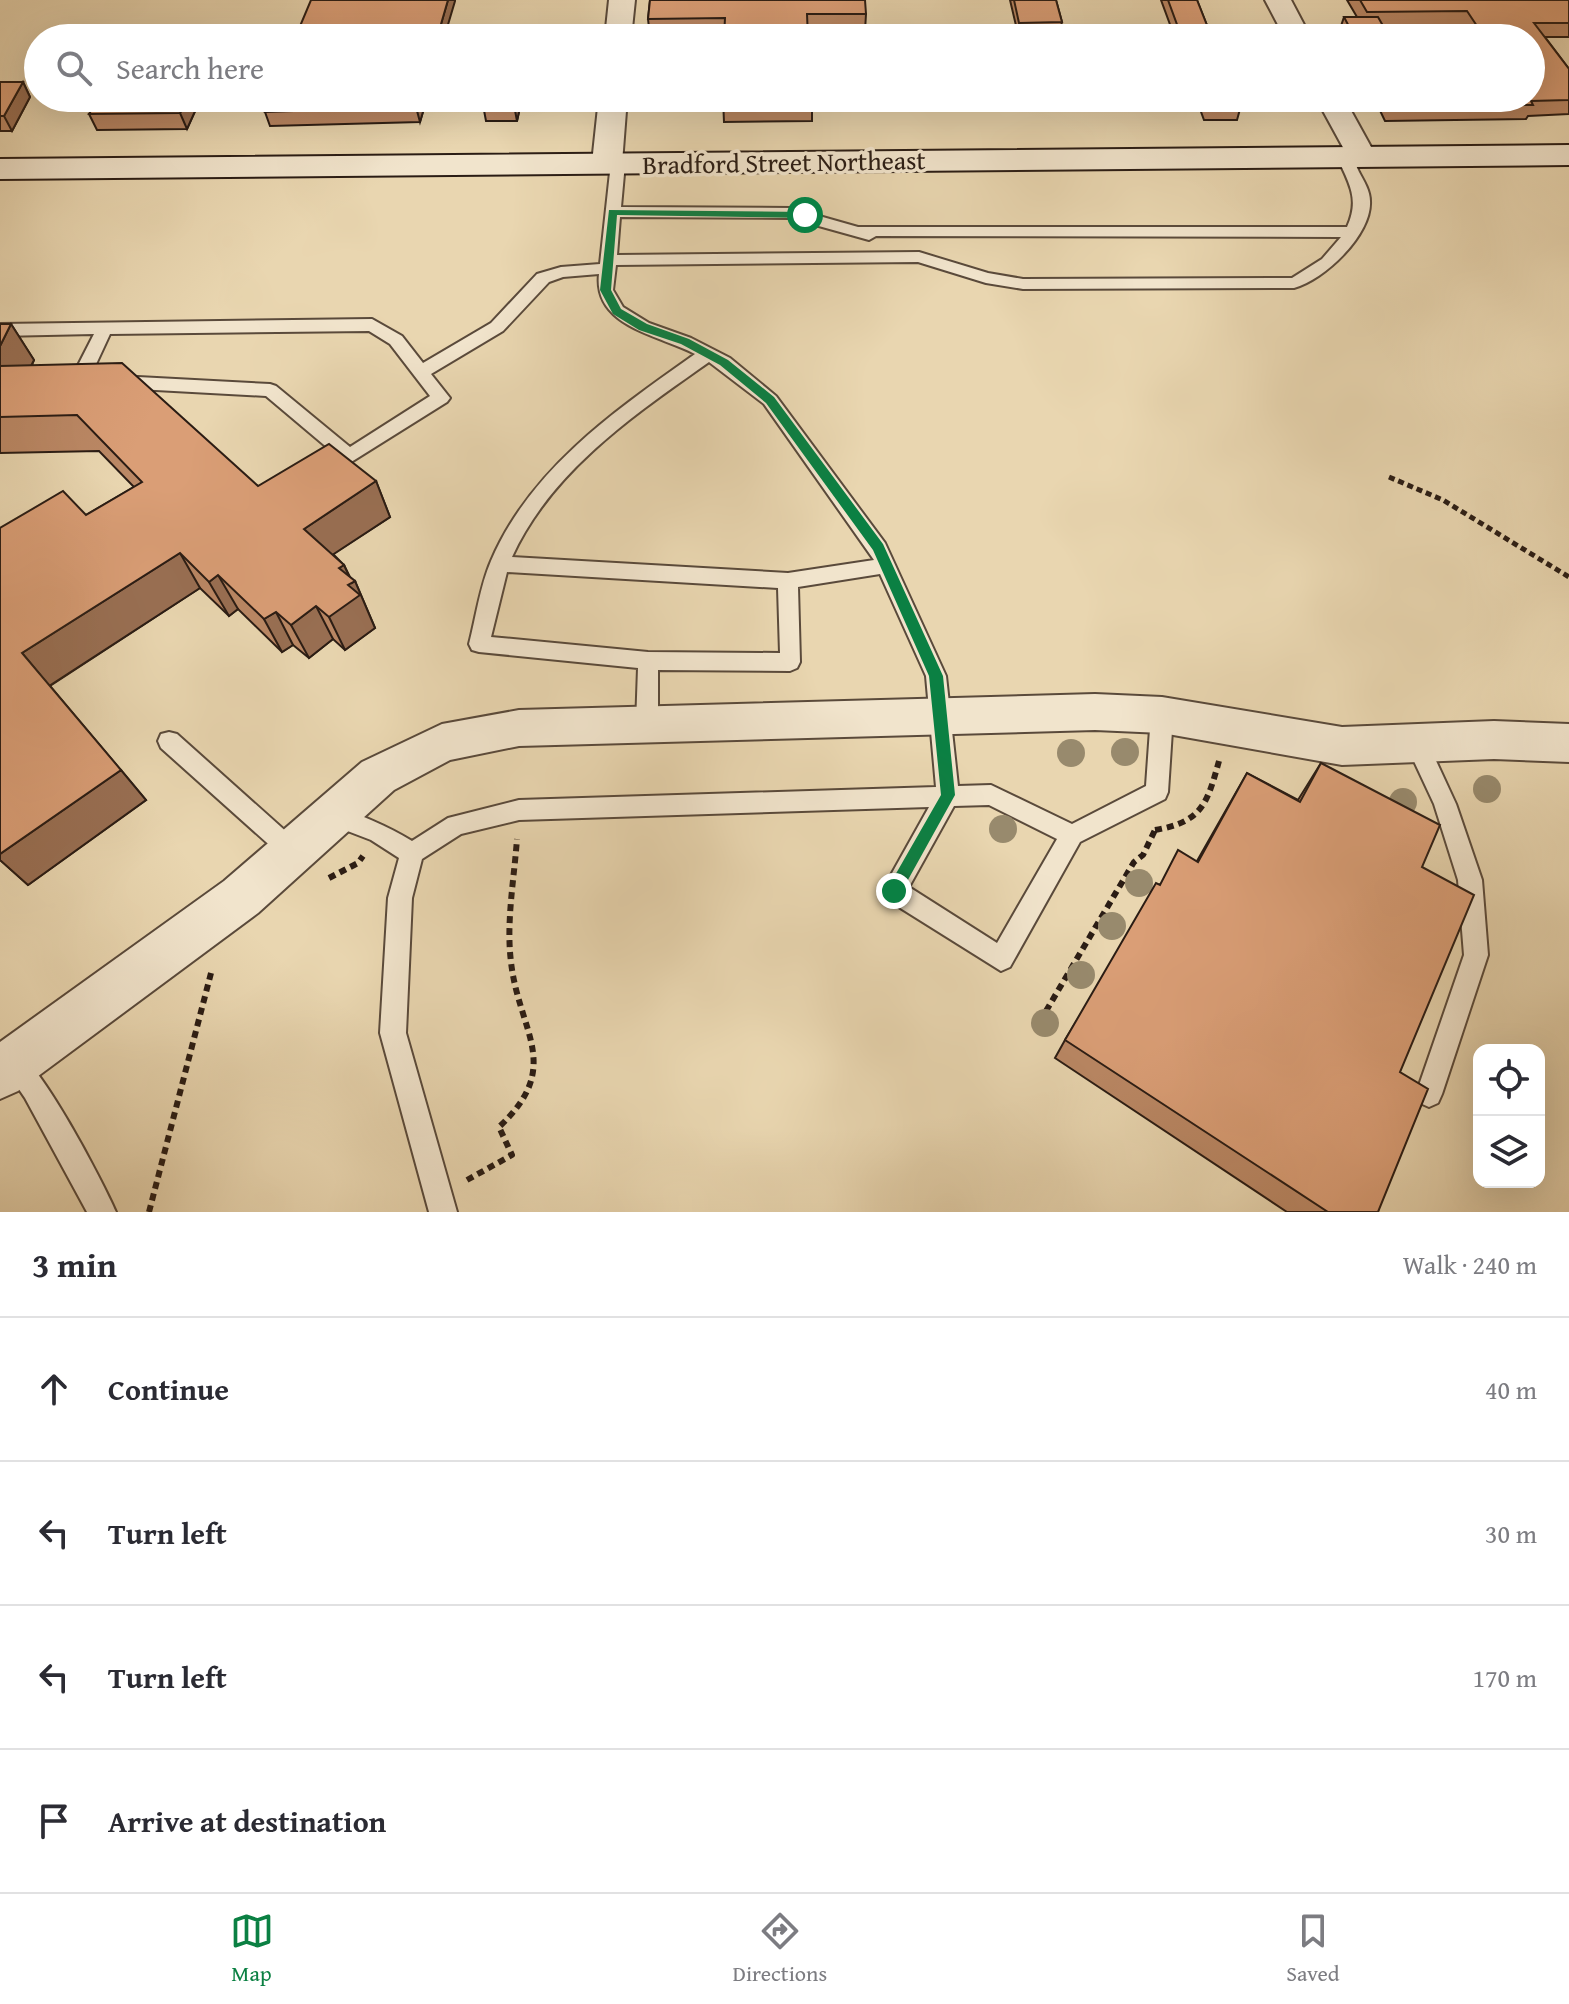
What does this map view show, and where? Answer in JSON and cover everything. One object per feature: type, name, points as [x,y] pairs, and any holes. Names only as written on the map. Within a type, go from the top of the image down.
[{"type":"street","points":[[619,24],[622,0]]},
{"type":"street","points":[[1278,0],[1291,24]]},
{"type":"street","points":[[612,163],[613,112]]},
{"type":"street","points":[[1335,112],[1352,157]]},
{"type":"street","name":"Bradford Street Northeast","points":[[0,169],[1569,155]]},
{"type":"street","points":[[7,1068],[241,897],[378,776],[442,743],[519,728],[1095,712],[1162,715],[1316,743],[1369,747],[1494,740],[1569,743]]},
{"type":"lane","points":[[613,212],[791,213],[860,231],[949,269],[1023,284],[1294,283],[1319,270],[1352,232],[1361,216],[1363,200],[1352,157]]},
{"type":"lane","points":[[612,163],[613,212],[605,290],[617,311],[643,327],[685,342],[724,362],[770,400],[878,548],[936,676],[948,795],[894,891],[1001,959],[1072,835],[1157,792],[1162,715]]},
{"type":"lane","points":[[860,231],[1352,232]]},
{"type":"lane","points":[[421,372],[497,327],[543,278],[561,272],[608,264],[919,257]]},
{"type":"lane","points":[[0,330],[372,325],[396,340],[441,398],[312,479]]},
{"type":"lane","points":[[105,328],[80,379],[270,390],[349,456]]},
{"type":"lane","points":[[708,354],[639,402],[572,462],[523,516],[499,564],[479,644],[648,661],[790,662],[788,581]]},
{"type":"lane","points":[[499,564],[788,581],[887,565]]},
{"type":"lane","points":[[647,725],[648,661]]},
{"type":"lane","points":[[169,741],[292,851]]},
{"type":"lane","points":[[1417,744],[1445,804],[1470,880],[1476,955],[1429,1094]]},
{"type":"lane","points":[[441,1204],[393,1033],[400,898],[412,853],[456,825],[519,810],[991,795],[1072,835]]},
{"type":"lane","points":[[332,815],[379,833],[412,853]]},
{"type":"lane","points":[[7,1068],[34,1089],[102,1212]]},
{"type":"path","points":[[1389,477],[1443,500],[1569,577]]},
{"type":"path","points":[[1046,1011],[1134,862],[1143,855],[1155,830],[1180,826],[1204,811],[1222,751]]},
{"type":"path","points":[[441,1204],[512,1155],[499,1127],[522,1105],[532,1084],[535,1056],[516,995],[511,960],[519,810]]},
{"type":"path","points":[[149,1212],[212,969]]},
{"type":"building","points":[[311,0],[448,0],[441,24],[301,24]]},
{"type":"building","points":[[650,0],[865,0],[866,14],[807,14],[807,24],[725,24],[725,18],[648,19]]},
{"type":"building","points":[[1014,0],[1056,0],[1062,22],[1019,23]]},
{"type":"building","points":[[1168,0],[1197,0],[1206,24],[1177,24]]},
{"type":"building","points":[[1360,0],[1569,0],[1569,23],[1476,24],[1467,11],[1367,12]]},
{"type":"building","points":[[1344,17],[1378,17],[1382,24],[1348,24]]},
{"type":"building","points":[[1545,37],[1569,69],[1569,100],[1545,101]]},
{"type":"building","points":[[0,82],[23,82],[4,116],[0,116]]},
{"type":"building","points":[[90,112],[181,112],[180,113]]},
{"type":"building","points":[[0,324],[11,324],[0,346]]},
{"type":"building","points":[[122,363],[258,486],[329,444],[376,481],[304,529],[344,565],[339,568],[355,581],[348,585],[360,595],[329,617],[316,606],[291,625],[276,612],[264,619],[218,575],[209,582],[180,553],[22,653],[121,770],[0,854],[0,528],[63,491],[86,515],[142,482],[77,415],[0,417],[0,366]]},
{"type":"building","points":[[1321,763],[1440,825],[1422,867],[1474,895],[1400,1072],[1428,1089],[1378,1212],[1328,1212],[1065,1040],[1156,883],[1160,885],[1178,850],[1198,862],[1247,773],[1300,802]]},
{"type":"route","points":[[805,215],[777,212],[613,212],[605,290],[617,311],[643,327],[685,342],[724,362],[770,400],[878,548],[936,676],[948,795],[894,891]]}]
